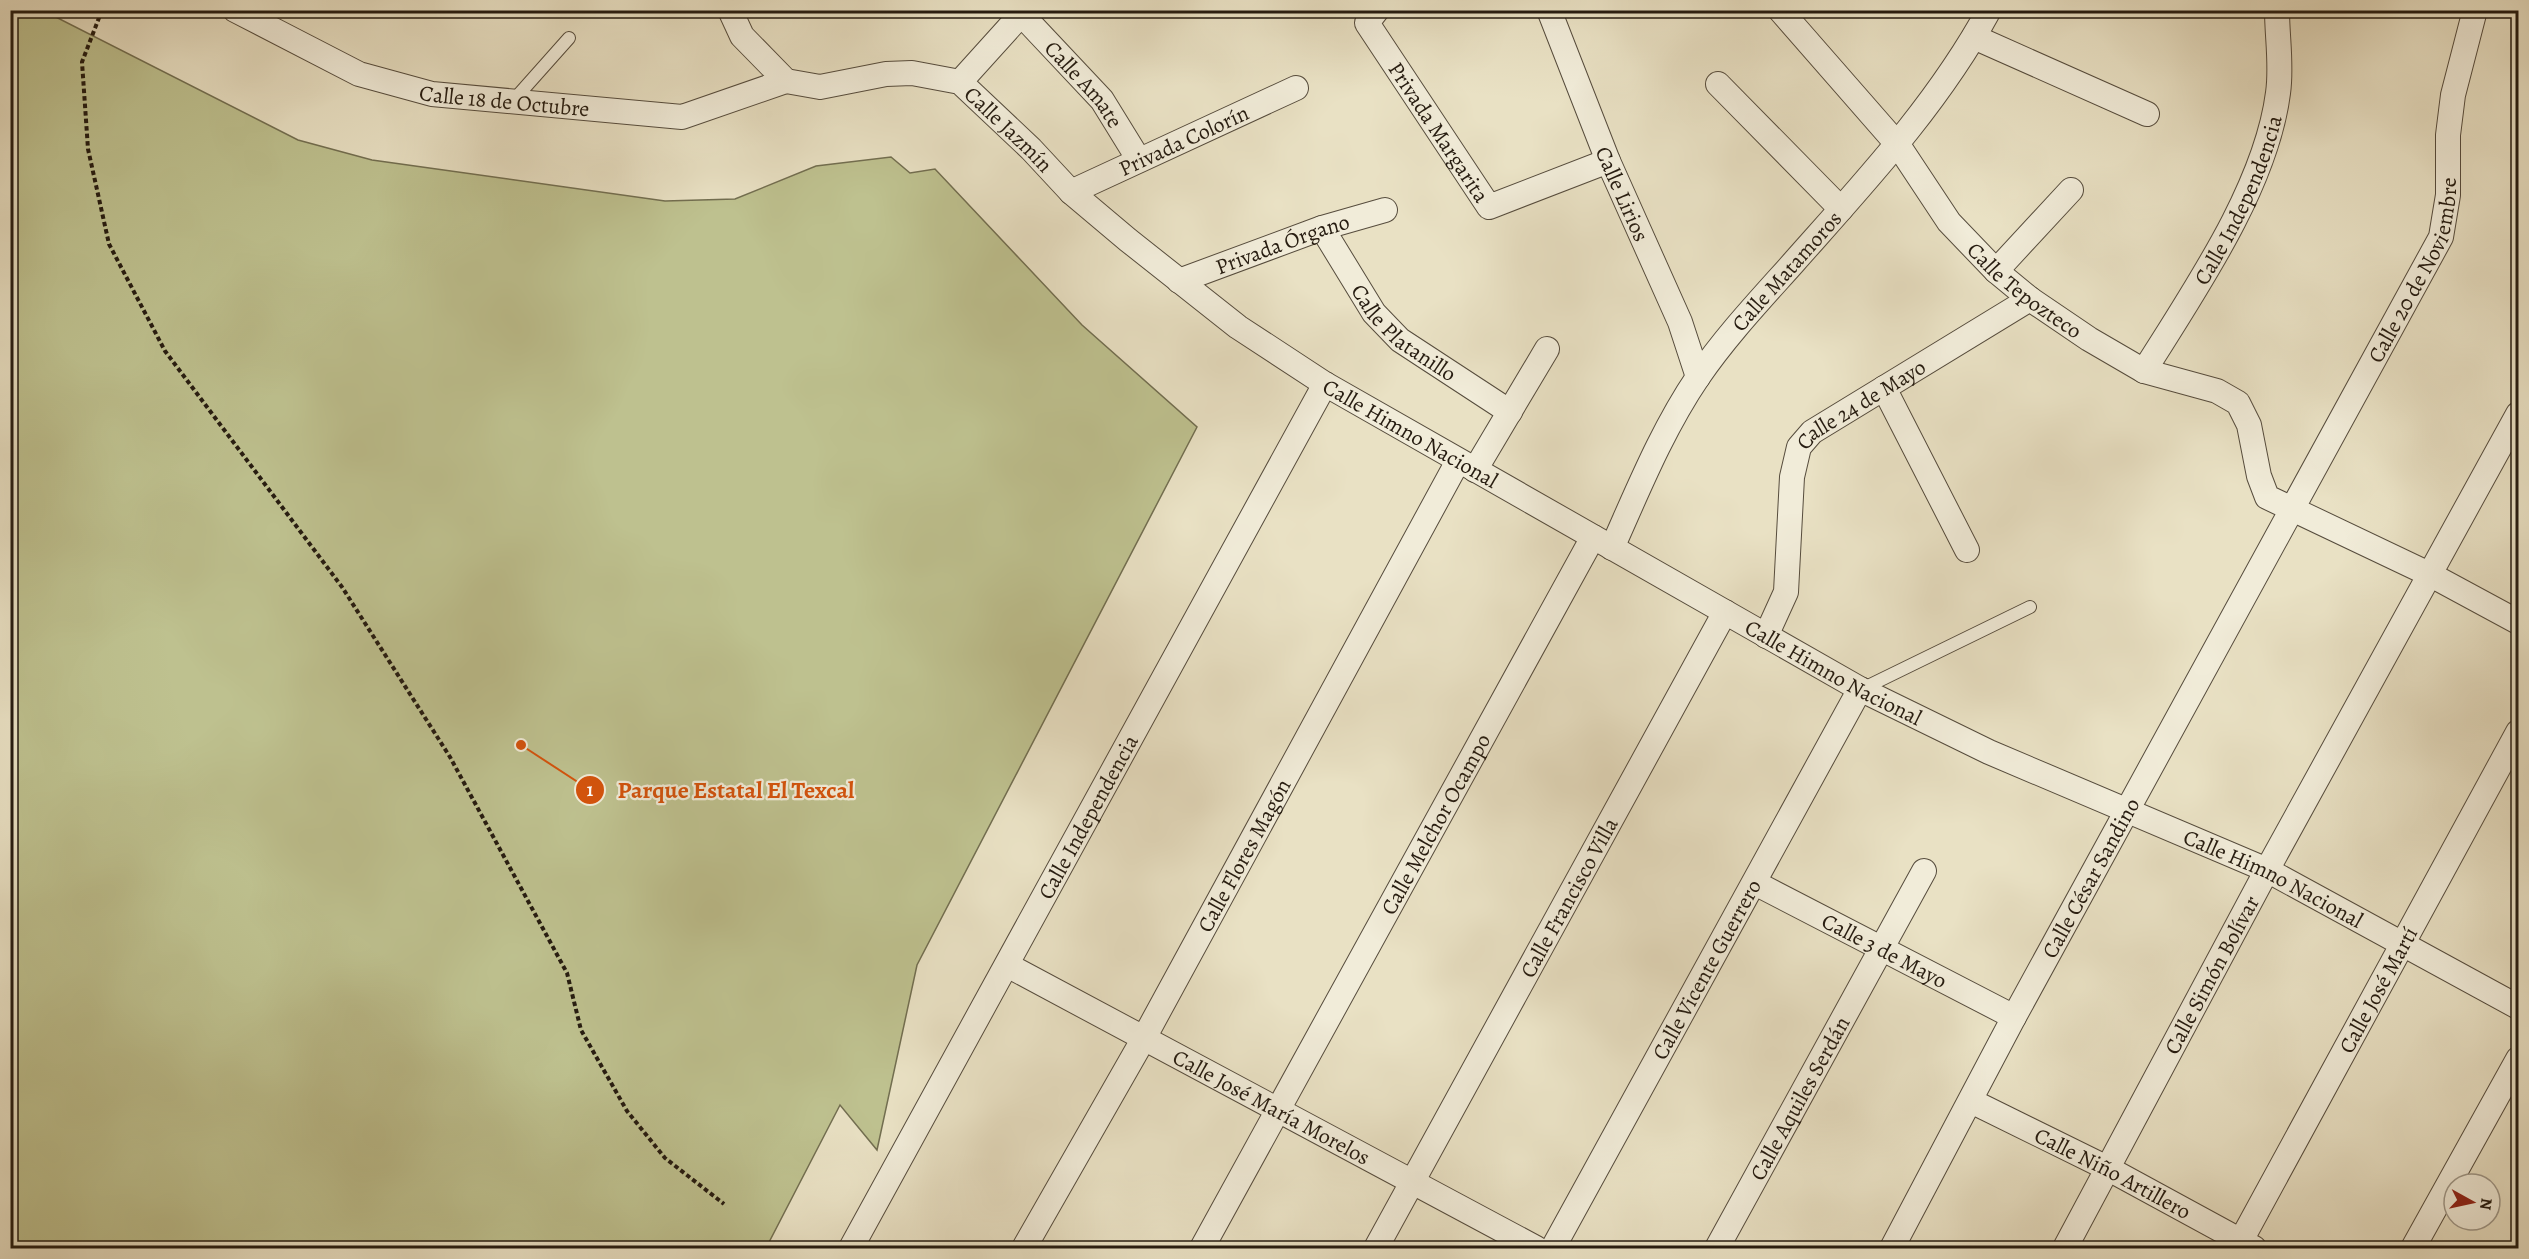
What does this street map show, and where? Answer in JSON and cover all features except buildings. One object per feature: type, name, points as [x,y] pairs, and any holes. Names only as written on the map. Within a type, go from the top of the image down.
[{"type":"street","name":"Calle 18 de Octubre","points":[[235,10],[359,74],[432,94],[682,117],[786,81]]},
{"type":"street","points":[[730,10],[742,36],[786,81]]},
{"type":"street","name":"Privada Margarita","points":[[1377,10],[1367,23],[1489,207],[1608,161]]},
{"type":"street","name":"Calle Lirios","points":[[1548,10],[1608,161],[1680,322],[1698,377]]},
{"type":"street","name":"Calle Tepozteco","points":[[1780,10],[1898,145],[1950,222],[1996,271],[2030,299],[2089,339],[2144,371],[2217,391],[2238,403],[2249,425],[2259,476],[2267,497],[2431,575],[2518,622]]},
{"type":"street","name":"Calle Matamoros","points":[[1603,543],[1698,377],[1737,326],[1898,145],[1974,37],[1989,10]]},
{"type":"street","name":"Calle Independencia","points":[[2144,371],[2208,269],[2241,205],[2269,136],[2279,91],[2277,10]]},
{"type":"street","name":"Calle 20 de Noviembre","points":[[2294,510],[2441,237],[2448,195],[2448,135],[2453,95],[2475,10]]},
{"type":"street","points":[[960,82],[1023,13]]},
{"type":"street","name":"Calle Amate","points":[[1023,13],[1102,100],[1139,160]]},
{"type":"street","points":[[1974,37],[2146,114]]},
{"type":"street","name":"Calle Jazmín","points":[[786,81],[820,87],[886,74],[912,73],[960,82],[1031,149],[1071,192],[1179,281]]},
{"type":"street","points":[[1719,84],[1841,209]]},
{"type":"street","name":"Privada Colorín","points":[[1071,192],[1296,88]]},
{"type":"street","points":[[1996,271],[2072,190]]},
{"type":"street","name":"Privada Órgano","points":[[1179,281],[1322,228],[1385,210]]},
{"type":"street","name":"Calle Platanillo","points":[[1322,228],[1374,313],[1400,340],[1510,412]]},
{"type":"street","name":"Calle Himno Nacional","points":[[1179,281],[1238,327],[1326,384],[1860,689],[1989,752],[2267,870],[2518,1007]]},
{"type":"street","name":"Calle 24 de Mayo","points":[[1766,636],[1786,592],[1792,477],[1799,447],[1812,432],[2030,299]]},
{"type":"street","name":"Calle Flores Magón","points":[[1024,1248],[1467,465],[1510,412],[1548,349]]},
{"type":"street","name":"Calle Independencia","points":[[852,1248],[1009,966],[1326,384]]},
{"type":"street","points":[[1884,388],[1967,550]]},
{"type":"street","name":"Calle Simón Bolívar","points":[[2065,1248],[2267,870],[2518,414]]},
{"type":"street","name":"Calle César Sandino","points":[[1892,1248],[2014,1017],[2294,510]]},
{"type":"street","name":"Calle Melchor Ocampo","points":[[1202,1248],[1278,1110],[1603,543]]},
{"type":"street","name":"Calle Francisco Villa","points":[[1377,1248],[1725,612]]},
{"type":"street","name":"Calle Vicente Guerrero","points":[[1553,1248],[1755,884],[1860,689]]},
{"type":"street","name":"Calle José Martí","points":[[2244,1246],[2518,732]]},
{"type":"street","name":"Calle Aquiles Serdán","points":[[1717,1248],[1924,871]]},
{"type":"street","name":"Calle 3 de Mayo","points":[[1755,884],[2014,1017]]},
{"type":"street","name":"Calle José María Morelos","points":[[1009,966],[1536,1248]]},
{"type":"street","points":[[2413,1248],[2518,1059]]},
{"type":"street","name":"Calle Niño Artillero","points":[[1971,1101],[2107,1168],[2244,1246]]},
{"type":"lane","points":[[512,102],[569,38]]},
{"type":"lane","points":[[1860,689],[2031,606]]},
{"type":"path","points":[[102,10],[82,63],[88,149],[109,244],[114,254],[165,351],[342,587],[450,757],[567,973],[581,1030],[627,1111],[665,1158],[724,1204]]},
{"type":"green space","points":[[10,11],[44,11],[298,140],[372,160],[665,201],[735,199],[816,166],[891,157],[910,173],[935,169],[1082,325],[1197,427],[917,965],[877,1150],[840,1105],[766,1248],[11,1248]]},
{"type":"place","name":"Parque Estatal El Texcal","points":[[521,745]]}]
